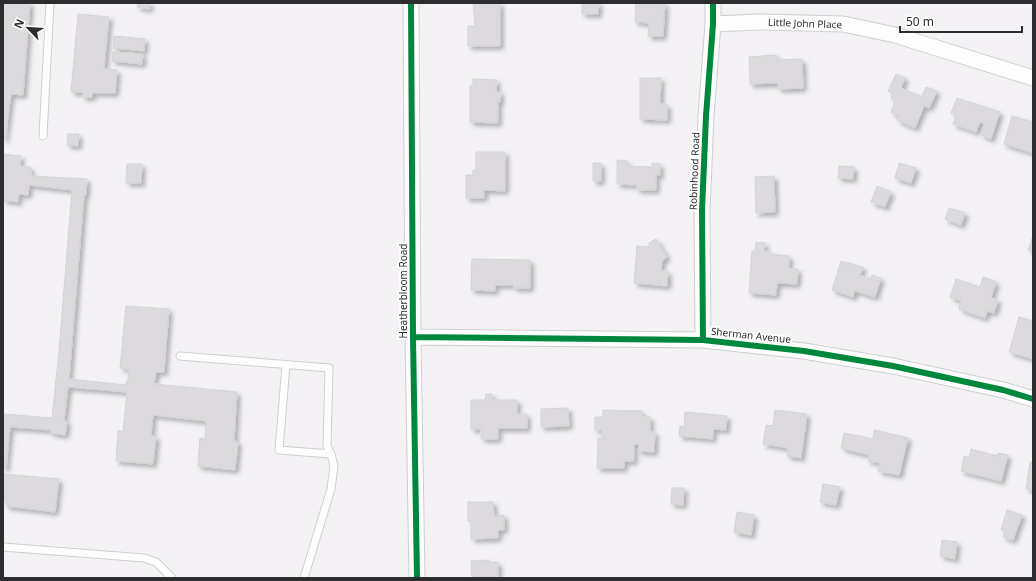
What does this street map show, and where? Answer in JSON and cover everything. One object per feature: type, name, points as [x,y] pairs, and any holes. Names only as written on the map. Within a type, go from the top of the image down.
[{"type":"street","name":"Heatherbloom Road","points":[[412,3],[413,337],[417,578]]},
{"type":"street","name":"Robinhood Road","points":[[703,340],[702,211],[713,3]]},
{"type":"street","name":"Little John Place","points":[[713,24],[760,22],[843,24],[895,35],[1033,78]]},
{"type":"street","name":"Sherman Avenue","points":[[413,337],[703,340],[804,351],[834,356],[1003,390],[1033,398]]},
{"type":"lane","points":[[43,136],[50,3]]},
{"type":"lane","points":[[180,356],[329,368],[327,446],[334,466],[331,490],[304,578]]},
{"type":"lane","points":[[286,365],[279,450],[331,454]]},
{"type":"lane","points":[[3,548],[144,558],[156,562],[172,578]]},
{"type":"building","points":[[3,3],[30,3],[23,95],[11,94],[5,139],[3,139]]},
{"type":"building","points":[[138,3],[150,3],[149,9],[137,7]]},
{"type":"building","points":[[473,3],[500,3],[500,46],[468,46],[468,26],[475,26]]},
{"type":"building","points":[[582,3],[599,3],[598,14],[582,14]]},
{"type":"building","points":[[636,3],[665,3],[663,36],[648,36],[649,23],[635,22]]},
{"type":"building","points":[[78,14],[109,17],[104,69],[117,70],[115,93],[92,93],[92,97],[82,97],[83,92],[71,92]]},
{"type":"building","points":[[114,36],[145,39],[144,51],[113,48]]},
{"type":"building","points":[[113,52],[143,54],[142,64],[112,61]]},
{"type":"building","points":[[776,55],[777,60],[802,59],[803,88],[778,89],[778,83],[750,84],[749,57]]},
{"type":"building","points":[[896,74],[905,78],[901,88],[922,97],[926,87],[937,91],[929,108],[924,106],[915,128],[897,120],[899,116],[891,112],[895,101],[891,99],[893,93],[888,91]]},
{"type":"building","points":[[640,78],[661,78],[660,104],[667,104],[667,120],[640,119]]},
{"type":"building","points":[[473,79],[497,80],[496,92],[501,92],[500,102],[498,102],[498,123],[470,122],[470,86],[473,86]]},
{"type":"building","points":[[957,98],[1000,112],[991,139],[981,135],[984,124],[980,122],[976,132],[953,124],[956,115],[951,113]]},
{"type":"building","points":[[1012,116],[1033,122],[1033,153],[1004,144]]},
{"type":"building","points":[[68,134],[79,134],[78,146],[67,145]]},
{"type":"building","points":[[476,152],[505,152],[505,191],[484,190],[484,198],[466,198],[466,175],[473,175],[473,170],[476,170]]},
{"type":"building","points":[[3,154],[21,156],[20,166],[30,167],[32,176],[87,179],[86,195],[84,195],[69,379],[125,385],[128,380],[129,369],[120,368],[126,306],[169,309],[164,372],[156,372],[154,384],[237,392],[234,441],[238,442],[235,470],[198,466],[200,438],[205,439],[206,421],[153,415],[151,435],[156,437],[153,464],[116,461],[118,431],[123,431],[127,392],[68,387],[64,420],[67,422],[65,435],[51,433],[51,430],[10,427],[6,468],[3,468],[3,414],[52,418],[72,190],[29,185],[28,195],[19,194],[18,202],[3,200]]},
{"type":"building","points":[[617,160],[627,161],[627,166],[652,167],[652,163],[660,164],[660,175],[656,175],[656,190],[637,190],[637,185],[617,184]]},
{"type":"building","points":[[593,163],[601,163],[601,181],[593,181]]},
{"type":"building","points":[[899,163],[916,168],[911,183],[895,178]]},
{"type":"building","points":[[127,164],[142,164],[141,183],[126,183]]},
{"type":"building","points":[[839,166],[854,167],[853,179],[838,178]]},
{"type":"building","points":[[774,176],[775,212],[756,213],[755,177]]},
{"type":"building","points":[[877,186],[891,192],[885,207],[871,202]]},
{"type":"building","points":[[949,208],[965,213],[961,225],[945,219]]},
{"type":"building","points":[[1033,236],[1033,252],[1028,250]]},
{"type":"building","points":[[656,239],[667,257],[662,261],[661,271],[668,271],[667,286],[634,283],[637,246],[649,247],[649,243]]},
{"type":"building","points":[[756,242],[765,243],[764,251],[771,252],[771,254],[789,256],[789,269],[798,269],[797,284],[777,283],[776,295],[749,293],[752,251],[755,251]]},
{"type":"building","points":[[472,259],[530,260],[530,288],[514,288],[514,285],[495,285],[495,291],[471,290]]},
{"type":"building","points":[[841,261],[863,267],[860,275],[871,279],[872,275],[881,278],[875,297],[855,291],[853,297],[832,290]]},
{"type":"building","points":[[983,277],[996,282],[991,298],[998,300],[994,313],[987,311],[985,318],[959,309],[961,301],[950,297],[956,279],[980,287]]},
{"type":"building","points":[[1019,317],[1033,321],[1033,359],[1009,352]]},
{"type":"building","points":[[486,394],[492,394],[492,400],[517,400],[517,414],[527,414],[527,428],[498,428],[498,439],[481,439],[481,429],[471,429],[471,400],[485,400]]},
{"type":"building","points":[[568,408],[569,426],[541,427],[541,409]]},
{"type":"building","points":[[603,410],[642,411],[642,417],[650,417],[650,432],[655,432],[654,452],[638,451],[639,444],[634,444],[634,461],[624,461],[624,468],[597,468],[598,438],[607,438],[602,437],[602,430],[595,430],[595,417],[603,417]]},
{"type":"building","points":[[775,410],[807,414],[801,458],[787,456],[788,448],[763,444],[766,425],[773,426]]},
{"type":"building","points":[[685,412],[727,416],[726,430],[713,429],[713,439],[679,436],[680,426],[684,427]]},
{"type":"building","points":[[874,430],[908,438],[899,475],[878,471],[880,463],[868,461],[869,455],[841,448],[844,433],[873,439]]},
{"type":"building","points":[[971,449],[997,456],[998,453],[1008,455],[1001,481],[961,471],[964,456],[969,458]]},
{"type":"building","points":[[1030,462],[1033,463],[1033,490],[1026,489]]},
{"type":"building","points":[[3,474],[59,479],[55,512],[6,506],[6,500],[3,499]]},
{"type":"building","points":[[823,484],[840,487],[836,505],[820,502]]},
{"type":"building","points":[[672,488],[684,488],[683,505],[671,504]]},
{"type":"building","points":[[468,502],[493,502],[494,516],[504,515],[504,530],[498,530],[498,538],[471,539],[471,521],[468,521]]},
{"type":"building","points":[[1007,510],[1022,515],[1013,540],[1003,537],[1005,531],[1001,530]]},
{"type":"building","points":[[737,512],[754,515],[751,535],[734,532]]},
{"type":"building","points":[[942,540],[957,542],[955,559],[940,556]]},
{"type":"building","points":[[489,560],[489,562],[498,562],[498,578],[472,578],[471,561]]},
{"type":"cycle path","points":[[411,3],[413,337],[417,578]]},
{"type":"cycle path","points":[[703,340],[702,211],[713,3]]},
{"type":"cycle path","points":[[413,337],[703,340],[804,351],[893,366],[1003,390],[1033,399]]}]
